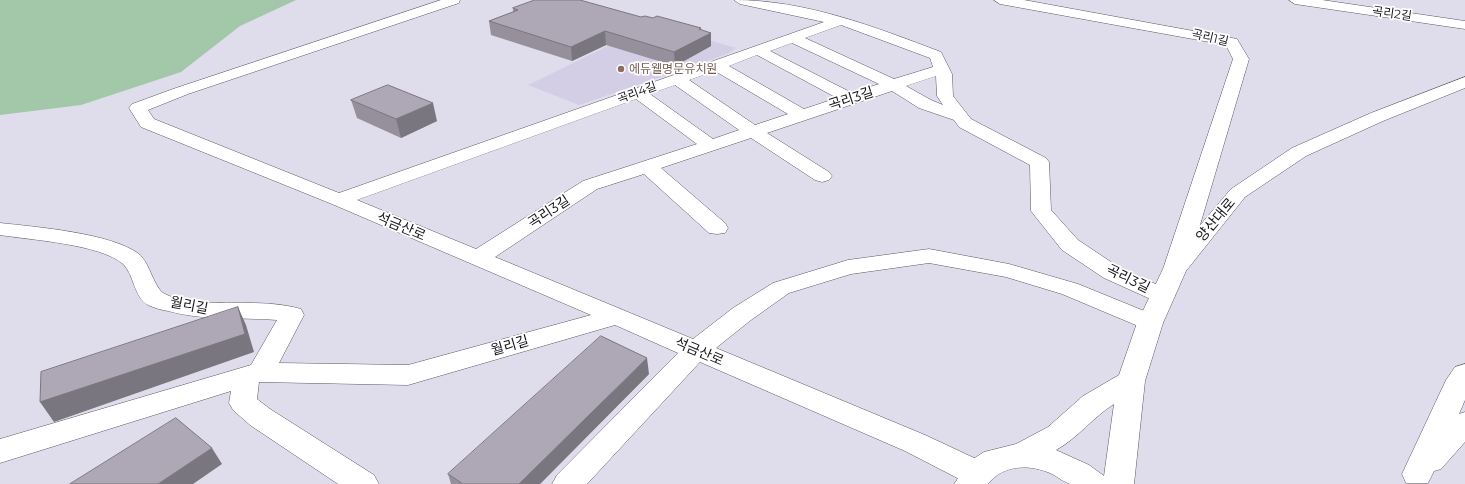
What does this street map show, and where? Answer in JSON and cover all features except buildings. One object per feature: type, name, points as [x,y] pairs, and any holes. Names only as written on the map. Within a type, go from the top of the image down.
[{"type":"street","name":"석금산로","points":[[454,0],[182,91],[138,108],[147,123],[339,200],[915,444],[973,479]]},
{"type":"street","points":[[740,0],[839,22],[851,23],[936,54],[944,74],[945,96],[960,116]]},
{"type":"street","name":"곡리1길","points":[[1000,0],[1076,6],[1232,42],[1241,59],[1176,269]]},
{"type":"street","name":"곡리2길","points":[[1295,0],[1465,25]]},
{"type":"street","name":"곡리4길","points":[[339,200],[839,22]]},
{"type":"street","points":[[793,38],[893,85],[942,69]]},
{"type":"street","points":[[758,50],[851,99]]},
{"type":"street","points":[[717,65],[802,115]]},
{"type":"street","points":[[677,79],[752,132],[822,176]]},
{"type":"street","name":"양산대로","points":[[1118,484],[1131,381],[1150,323],[1176,269],[1238,193],[1299,152],[1377,117],[1465,82]]},
{"type":"street","name":"곡리3길","points":[[476,259],[590,185],[893,85],[925,104],[960,116],[965,123],[1039,162],[1041,211],[1070,245],[1112,273],[1163,296]]},
{"type":"street","points":[[638,93],[710,145]]},
{"type":"street","points":[[647,166],[717,228]]},
{"type":"street","name":"월리길","points":[[0,229],[80,241],[114,249],[132,260],[155,299],[178,307],[220,312],[277,311],[292,315],[253,374]]},
{"type":"street","points":[[568,484],[696,350],[742,314],[781,288],[848,267],[929,256],[1009,271],[1062,287],[1150,323]]},
{"type":"street","name":"월리길","points":[[0,451],[253,374],[408,375],[615,317]]},
{"type":"street","points":[[253,374],[243,403],[260,417],[363,484]]},
{"type":"street","points":[[1412,479],[1460,380],[1465,374]]},
{"type":"street","points":[[1021,455],[1058,435],[1093,403],[1131,381]]},
{"type":"street","points":[[1412,479],[1465,423]]},
{"type":"street","points":[[973,479],[987,463],[1003,457],[1021,455],[1043,457],[1065,465],[1085,477],[1092,484]]},
{"type":"shaded area","name":"에듀웰명문유치원","points":[[653,24],[736,48],[727,54],[579,105],[528,85]]},
{"type":"green space","points":[[0,0],[296,0],[240,26],[181,72],[81,105],[0,115]]},
{"type":"place","name":"에듀웰명문유치원","points":[[621,69]]}]
